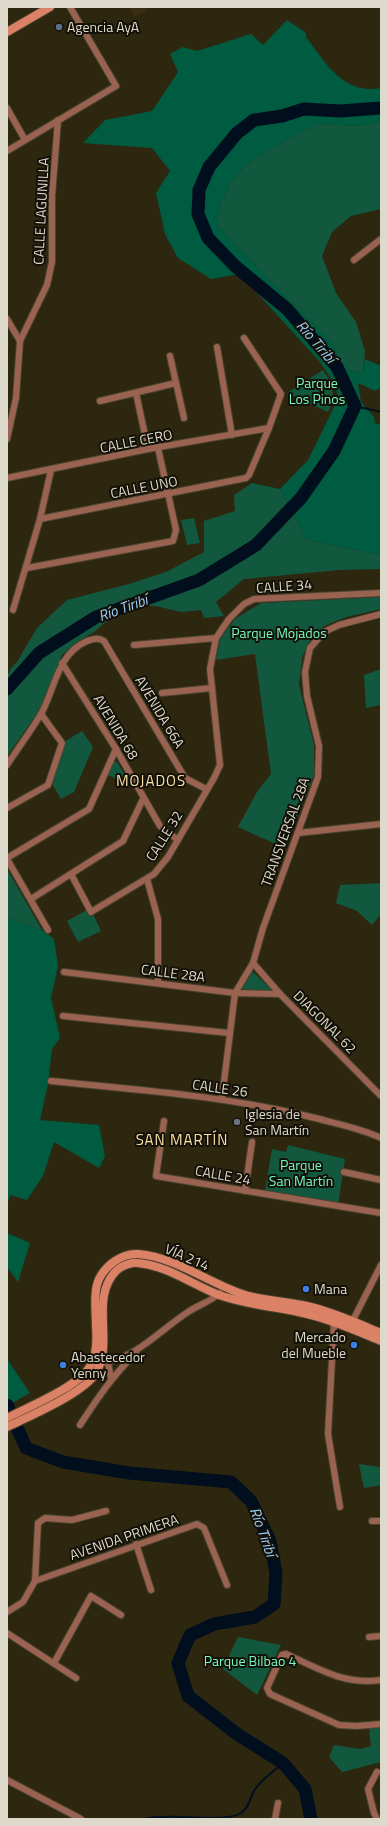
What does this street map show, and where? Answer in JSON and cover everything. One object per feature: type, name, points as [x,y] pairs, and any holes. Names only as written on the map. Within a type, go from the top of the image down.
[{"type":"main road","points":[[7,32],[50,7]]},
{"type":"main road","name":"VÍA 214","points":[[7,1418],[69,1386],[89,1368],[97,1341],[96,1300],[99,1280],[110,1264],[119,1259],[137,1254],[166,1260],[225,1288],[244,1295],[308,1306],[351,1324],[381,1333]]},
{"type":"main road","name":"VÍA 214","points":[[7,1427],[42,1410],[88,1382],[104,1363],[103,1310],[106,1286],[116,1271],[122,1266],[136,1263],[160,1267],[219,1295],[262,1306],[307,1314],[334,1322],[351,1324],[381,1341]]},
{"type":"street","points":[[7,151],[116,86],[70,7]]},
{"type":"street","points":[[7,108],[25,140]]},
{"type":"street","name":"CALLE LAGUNILLA","points":[[7,439],[16,398],[20,341],[47,286],[52,262],[51,225],[58,120]]},
{"type":"street","points":[[354,260],[381,239]]},
{"type":"street","points":[[7,320],[20,341]]},
{"type":"street","points":[[244,338],[281,394],[269,428]]},
{"type":"street","points":[[217,347],[232,435]]},
{"type":"street","points":[[170,356],[184,418]]},
{"type":"street","points":[[100,401],[176,383]]},
{"type":"street","points":[[136,393],[148,450]]},
{"type":"street","name":"CALLE CERO","points":[[7,478],[269,428]]},
{"type":"street","name":"CALLE UNO","points":[[40,519],[242,480],[249,475],[269,428]]},
{"type":"street","points":[[27,568],[173,540],[176,530],[158,448]]},
{"type":"street","points":[[13,610],[27,568],[51,470]]},
{"type":"street","name":"CALLE 34","points":[[216,638],[239,609],[244,604],[254,599],[381,593]]},
{"type":"street","name":"TRANSVERSAL 28A","points":[[235,993],[253,963],[263,928],[318,777],[319,746],[307,696],[305,672],[310,648],[324,632],[339,625],[381,614]]},
{"type":"street","name":"AVENIDA 66A","points":[[62,663],[73,650],[83,643],[100,638],[104,641],[185,778],[206,789]]},
{"type":"street","points":[[134,645],[216,638]]},
{"type":"street","name":"CALLE 32","points":[[71,874],[91,912],[147,879],[168,857],[220,765],[210,669],[216,638]]},
{"type":"street","points":[[7,765],[41,714],[62,663]]},
{"type":"street","name":"AVENIDA 68","points":[[62,663],[116,749],[143,799],[160,826],[178,840]]},
{"type":"street","points":[[162,693],[212,688]]},
{"type":"street","points":[[7,808],[48,785],[62,743],[41,714]]},
{"type":"street","points":[[48,930],[7,858],[89,809],[116,749]]},
{"type":"street","points":[[31,899],[123,841],[143,799]]},
{"type":"street","points":[[298,833],[381,824]]},
{"type":"street","points":[[147,879],[158,919],[158,983]]},
{"type":"street","name":"DIAGONAL 62","points":[[253,963],[280,994],[381,1096]]},
{"type":"street","name":"CALLE 28A","points":[[64,972],[235,993],[280,994]]},
{"type":"street","points":[[222,1098],[235,993]]},
{"type":"street","points":[[63,1016],[229,1033]]},
{"type":"street","name":"CALLE 26","points":[[51,1081],[222,1098],[316,1118],[368,1132],[381,1138]]},
{"type":"street","name":"CALLE 24","points":[[164,1121],[156,1176],[381,1213]]},
{"type":"street","points":[[245,1191],[252,1142]]},
{"type":"street","points":[[344,1172],[381,1180]]},
{"type":"street","points":[[351,1324],[381,1265]]},
{"type":"street","points":[[111,1378],[104,1363],[118,1360],[144,1345],[188,1312],[219,1295],[225,1288]]},
{"type":"street","points":[[334,1322],[328,1434],[340,1507]]},
{"type":"street","points":[[80,1425],[111,1378],[144,1345]]},
{"type":"street","points":[[7,1612],[23,1602],[35,1581],[38,1523],[40,1520],[45,1518],[78,1520],[106,1511]]},
{"type":"street","points":[[372,1521],[381,1521]]},
{"type":"street","name":"AVENIDA PRIMERA","points":[[35,1581],[136,1544],[197,1524],[204,1528],[227,1585]]},
{"type":"street","points":[[136,1544],[152,1590]]},
{"type":"street","points":[[54,1663],[92,1596],[121,1615]]},
{"type":"street","points":[[7,1633],[76,1678]]},
{"type":"street","points":[[369,1637],[381,1636]]},
{"type":"street","points":[[381,1680],[355,1681],[343,1678],[286,1654],[282,1655],[267,1688],[270,1694],[327,1721],[347,1727],[381,1724]]},
{"type":"street","points":[[377,1772],[368,1789],[377,1819]]},
{"type":"street","points":[[7,1780],[80,1819]]},
{"type":"street","points":[[276,1819],[278,1803]]},
{"type":"shaded area","points":[[129,7],[145,7],[147,11],[134,17]]},
{"type":"green space","points":[[287,20],[306,33],[306,37],[328,66],[346,82],[356,87],[368,89],[381,88],[381,122],[361,126],[316,124],[267,151],[246,165],[230,183],[221,203],[217,225],[278,289],[333,343],[341,367],[363,374],[365,359],[381,366],[381,387],[375,391],[358,383],[361,402],[374,417],[375,423],[381,425],[381,555],[307,540],[280,489],[308,460],[339,397],[333,382],[320,362],[240,274],[211,279],[178,258],[165,234],[156,193],[170,171],[152,148],[83,143],[105,120],[152,111],[178,72],[170,54],[183,47],[197,51],[251,34],[263,45]]},
{"type":"green space","points":[[381,122],[381,209],[351,216],[332,232],[322,256],[336,293],[356,322],[365,351],[363,374],[341,367],[333,343],[278,289],[217,225],[221,203],[230,183],[246,165],[267,151],[316,124],[361,126]]},
{"type":"green space","name":"Parque Los Pinos","points":[[323,370],[331,385],[333,396],[328,412],[287,393]]},
{"type":"green space","points":[[252,483],[280,489],[307,540],[381,555],[381,569],[340,570],[244,579],[216,602],[224,616],[204,618],[201,610],[181,612],[156,606],[139,606],[114,615],[94,632],[77,642],[62,655],[41,708],[7,756],[7,677],[11,668],[17,662],[37,628],[67,600],[129,584],[166,572],[204,552],[204,521],[235,511],[234,495]]},
{"type":"green space","points":[[194,518],[200,543],[187,545],[181,520]]},
{"type":"green space","name":"Parque Mojados","points":[[381,597],[381,609],[346,617],[324,626],[309,642],[302,658],[299,685],[314,745],[314,775],[285,848],[238,827],[257,792],[271,774],[255,654],[216,660],[220,639],[235,619],[261,603]]},
{"type":"green space","points":[[381,669],[381,705],[366,708],[364,675]]},
{"type":"green space","points":[[82,731],[93,747],[74,792],[61,799],[51,782],[64,742]]},
{"type":"green space","points":[[114,762],[117,762],[132,787],[108,775]]},
{"type":"green space","points":[[7,869],[42,930],[7,918]]},
{"type":"green space","points":[[381,883],[381,914],[372,925],[357,911],[336,903],[340,885]]},
{"type":"green space","points":[[87,910],[90,916],[93,914],[101,931],[78,942],[67,921]]},
{"type":"green space","points":[[7,918],[42,930],[54,939],[58,966],[51,998],[60,1038],[52,1049],[48,1084],[40,1120],[99,1125],[105,1156],[99,1168],[54,1142],[43,1176],[27,1200],[10,1195],[7,1205]]},
{"type":"green space","points":[[252,971],[273,991],[242,989]]},
{"type":"green space","name":"Parque San Martín","points":[[288,1145],[345,1159],[338,1205],[265,1191],[272,1149],[286,1152]]},
{"type":"green space","points":[[7,1233],[30,1243],[18,1282],[7,1267]]},
{"type":"green space","points":[[7,1359],[30,1393],[7,1406]]},
{"type":"green space","points":[[359,1464],[380,1467],[381,1485],[364,1488]]},
{"type":"green space","name":"Parque Bilbao 4","points":[[238,1637],[281,1645],[257,1695],[223,1669]]},
{"type":"green space","points":[[369,1728],[381,1728],[381,1762],[342,1772],[329,1757],[334,1745],[360,1749],[371,1746]]},
{"type":"waterway","name":"Río Tiribí","points":[[7,689],[39,653],[96,617],[199,580],[256,545],[301,498],[334,451],[355,406],[337,367],[287,309],[235,266],[208,238],[198,214],[199,190],[209,167],[237,133],[254,120],[282,116],[304,109],[340,111],[381,108]]},
{"type":"waterway","points":[[355,406],[381,412]]},
{"type":"waterway","name":"Río Tiribí","points":[[7,1405],[26,1448],[63,1462],[129,1473],[231,1482],[251,1501],[270,1541],[276,1573],[274,1604],[255,1617],[214,1624],[190,1635],[178,1663],[188,1696],[237,1734],[283,1763],[305,1789],[311,1819]]},
{"type":"waterway","points":[[144,1819],[154,1817],[222,1818],[241,1813],[247,1807],[259,1784],[283,1763]]},
{"type":"place","name":"Agencia AyA","points":[[59,27]]},
{"type":"place","name":"Iglesia de San Martín","points":[[237,1122]]},
{"type":"place","name":"Mana","points":[[306,1289]]},
{"type":"place","name":"Mercado del Mueble","points":[[354,1345]]},
{"type":"place","name":"Abastecedor Yenny","points":[[63,1365]]},
{"type":"district","name":"MOJADOS","points":[[151,781]]},
{"type":"district","name":"SAN MARTÍN","points":[[182,1140]]}]
